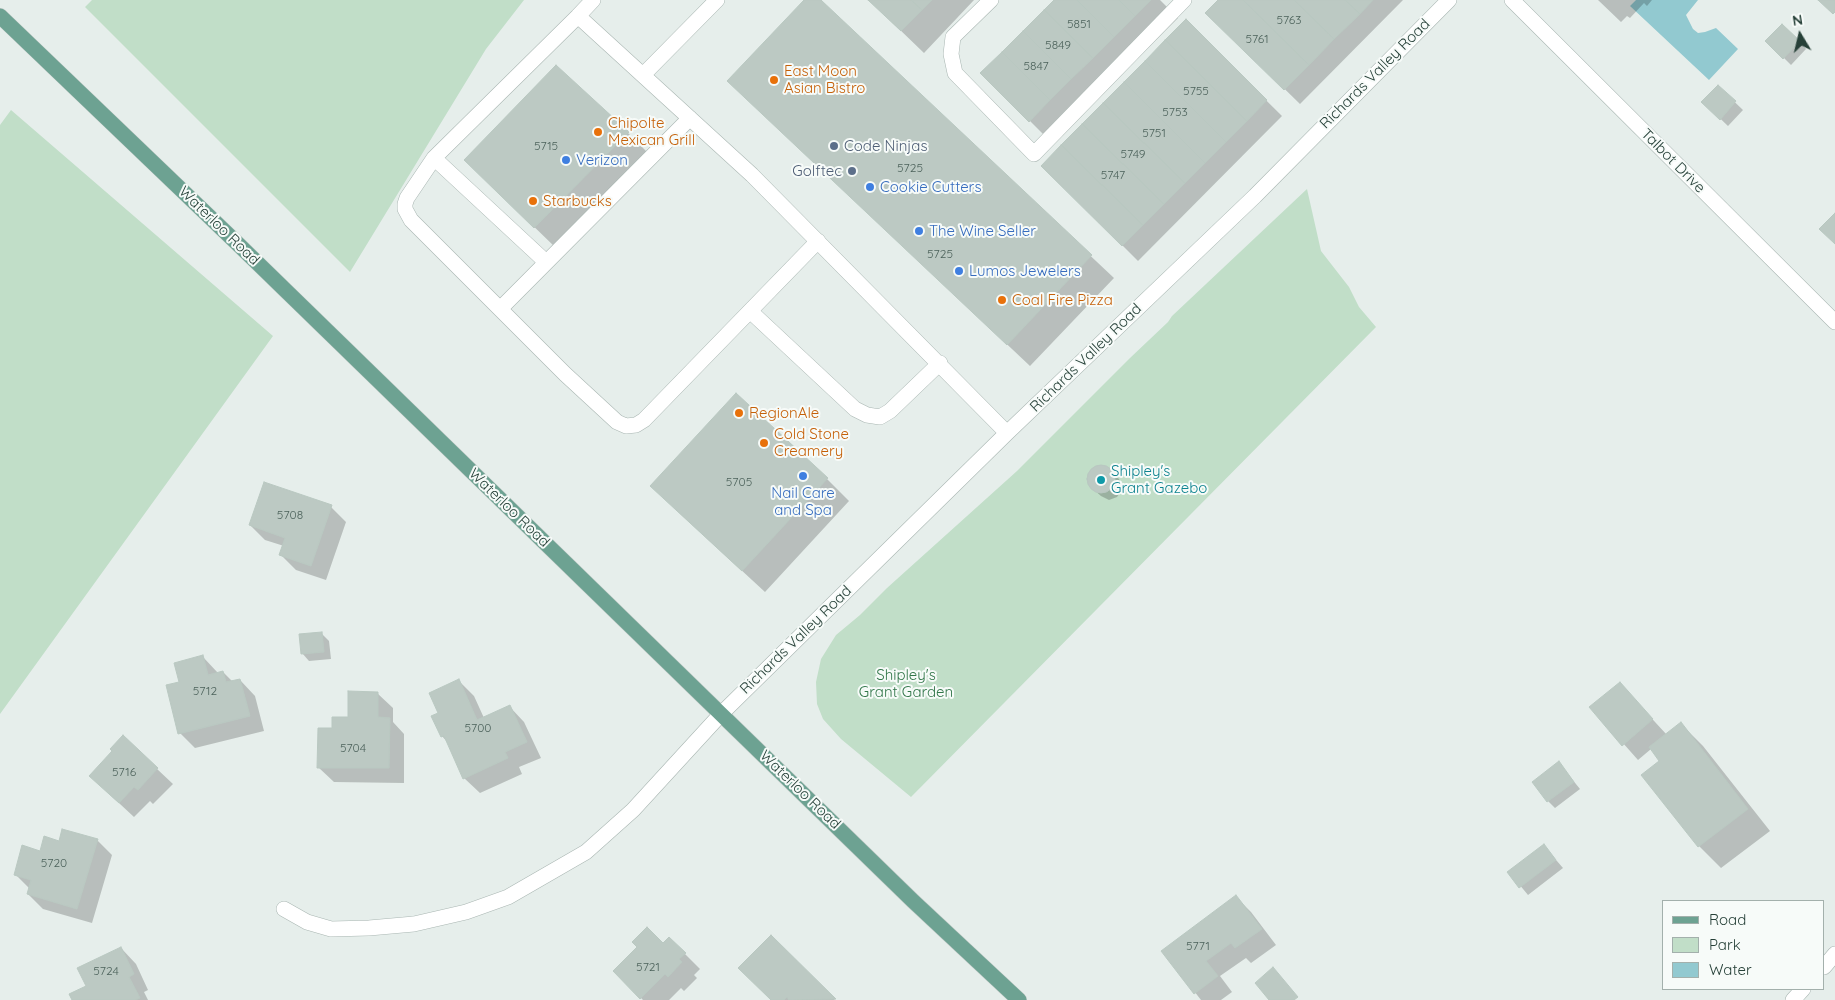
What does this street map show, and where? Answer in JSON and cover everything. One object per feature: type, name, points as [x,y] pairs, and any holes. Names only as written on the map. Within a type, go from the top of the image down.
[{"type":"main road","name":"Waterloo Road","points":[[0,16],[913,901],[1019,1000]]},
{"type":"street","points":[[593,0],[434,158],[407,198],[405,210],[411,220],[565,374],[617,422],[626,426],[631,426],[644,420],[818,241]]},
{"type":"street","points":[[643,75],[716,0]]},
{"type":"street","points":[[990,0],[953,37],[951,54],[955,73],[1034,154],[1184,0]]},
{"type":"street","name":"Richards Valley Road","points":[[284,909],[307,922],[332,929],[414,924],[466,912],[508,897],[586,852],[632,810],[721,714],[1007,433],[1255,196],[1449,0]]},
{"type":"street","name":"Talbot Drive","points":[[1512,0],[1835,322]]},
{"type":"street","points":[[578,16],[752,176],[940,363],[1007,433]]},
{"type":"street","points":[[500,309],[690,118]]},
{"type":"street","points":[[434,158],[546,262]]},
{"type":"street","points":[[750,311],[855,409],[867,415],[880,417],[885,415],[940,363]]},
{"type":"street","points":[[1825,966],[1835,954]]},
{"type":"street","points":[[1793,1000],[1802,990]]},
{"type":"green space","points":[[92,0],[524,0],[486,49],[350,272],[85,7]]},
{"type":"green space","points":[[11,110],[273,336],[0,714],[0,125]]},
{"type":"green space","name":"Shipley's Grant Garden","points":[[1307,189],[1321,251],[1349,287],[1359,307],[1376,327],[911,797],[841,739],[823,719],[817,704],[816,682],[821,659],[836,635],[1017,471],[1172,316]]},
{"type":"water","points":[[1636,0],[1698,0],[1686,15],[1693,29],[1698,33],[1716,28],[1738,49],[1709,80],[1630,6]]},
{"type":"building","points":[[804,0],[821,0],[1092,255],[1007,345],[727,81]]},
{"type":"building","points":[[868,0],[911,0],[922,10],[901,31]]},
{"type":"building","points":[[911,0],[932,0],[922,10]]},
{"type":"building","points":[[1054,0],[1077,0],[1114,37],[1093,58],[1044,10]]},
{"type":"building","points":[[1077,0],[1119,0],[1135,16],[1114,37]]},
{"type":"building","points":[[1119,0],[1151,0],[1135,16]]},
{"type":"building","points":[[1218,0],[1243,0],[1309,65],[1284,90],[1205,13]]},
{"type":"building","points":[[1243,0],[1294,0],[1334,39],[1309,65]]},
{"type":"building","points":[[1294,0],[1345,0],[1360,14],[1334,39]]},
{"type":"building","points":[[1345,0],[1373,0],[1360,14]]},
{"type":"building","points":[[1818,0],[1835,0],[1835,12],[1833,14]]},
{"type":"building","points":[[1044,10],[1093,58],[1071,79],[1023,31]]},
{"type":"building","points":[[1186,19],[1267,100],[1247,121],[1165,40]]},
{"type":"building","points":[[1782,24],[1800,41],[1783,59],[1765,41]]},
{"type":"building","points":[[1023,31],[1071,79],[1050,100],[1002,52]]},
{"type":"building","points":[[1165,40],[1247,121],[1226,142],[1145,61]]},
{"type":"building","points":[[1002,52],[1050,100],[1029,122],[980,73]]},
{"type":"building","points":[[1145,61],[1226,142],[1205,163],[1124,82]]},
{"type":"building","points":[[556,65],[629,132],[534,228],[464,160]]},
{"type":"building","points":[[1124,82],[1205,163],[1185,183],[1103,103]]},
{"type":"building","points":[[1718,85],[1736,101],[1720,120],[1701,102]]},
{"type":"building","points":[[1103,103],[1185,183],[1164,204],[1082,124]]},
{"type":"building","points":[[1082,124],[1164,204],[1143,225],[1061,145]]},
{"type":"building","points":[[1061,145],[1143,225],[1122,246],[1041,166]]},
{"type":"building","points":[[1835,213],[1835,244],[1819,229]]},
{"type":"building","points":[[736,393],[828,478],[742,571],[650,486]]},
{"type":"building","name":"Shipley's Grant Gazebo","points":[[1101,465],[1111,469],[1115,479],[1111,489],[1101,493],[1091,489],[1087,479],[1091,469]]},
{"type":"building","points":[[264,482],[332,505],[311,566],[279,555],[285,538],[249,525]]},
{"type":"building","points":[[322,632],[324,652],[301,654],[299,634]]},
{"type":"building","points":[[203,655],[208,675],[223,671],[226,682],[240,679],[250,716],[178,734],[166,685],[179,682],[174,663]]},
{"type":"building","points":[[459,679],[477,720],[510,705],[527,742],[505,752],[508,758],[463,779],[444,736],[441,737],[431,716],[438,713],[429,693]]},
{"type":"building","points":[[1620,682],[1653,719],[1622,746],[1589,707]]},
{"type":"building","points":[[348,691],[378,692],[378,717],[390,718],[389,768],[317,768],[318,728],[332,728],[332,717],[348,717]]},
{"type":"building","points":[[1681,722],[1748,809],[1698,847],[1641,775],[1659,761],[1649,747]]},
{"type":"building","points":[[123,735],[158,768],[138,790],[134,787],[119,803],[89,776],[112,751],[110,749]]},
{"type":"building","points":[[1559,761],[1574,782],[1547,802],[1532,782]]},
{"type":"building","points":[[62,829],[98,839],[77,909],[27,894],[31,880],[14,875],[22,845],[40,851],[44,836],[59,841]]},
{"type":"building","points":[[1544,844],[1556,860],[1519,888],[1507,872]]},
{"type":"building","points":[[1236,895],[1262,929],[1235,948],[1231,943],[1206,961],[1218,976],[1194,994],[1161,951]]},
{"type":"building","points":[[647,927],[663,943],[669,937],[686,953],[679,959],[682,962],[668,977],[665,974],[640,999],[613,971],[637,947],[632,942]]},
{"type":"building","points":[[771,935],[836,999],[789,1000],[787,997],[784,1000],[771,1000],[738,968]]},
{"type":"building","points":[[121,947],[134,974],[129,977],[140,998],[135,1000],[72,1000],[69,994],[86,986],[77,968]]},
{"type":"building","points":[[1273,967],[1298,997],[1294,1000],[1269,1000],[1255,983]]},
{"type":"place","name":"East Moon Asian Bistro","points":[[774,80]]},
{"type":"place","name":"Chipolte Mexican Grill","points":[[598,132]]},
{"type":"place","name":"Code Ninjas","points":[[834,146]]},
{"type":"place","name":"Verizon","points":[[566,160]]},
{"type":"place","name":"Golftec","points":[[852,171]]},
{"type":"place","name":"Cookie Cutters","points":[[870,187]]},
{"type":"place","name":"Starbucks","points":[[533,201]]},
{"type":"place","name":"The Wine Seller","points":[[919,231]]},
{"type":"place","name":"Lumos Jewelers","points":[[959,271]]},
{"type":"place","name":"Coal Fire Pizza","points":[[1002,300]]},
{"type":"place","name":"RegionAle","points":[[739,413]]},
{"type":"place","name":"Cold Stone Creamery","points":[[764,443]]},
{"type":"place","name":"Nail Care and Spa","points":[[803,476]]},
{"type":"place","name":"Shipley's Grant Gazebo","points":[[1101,480]]}]
